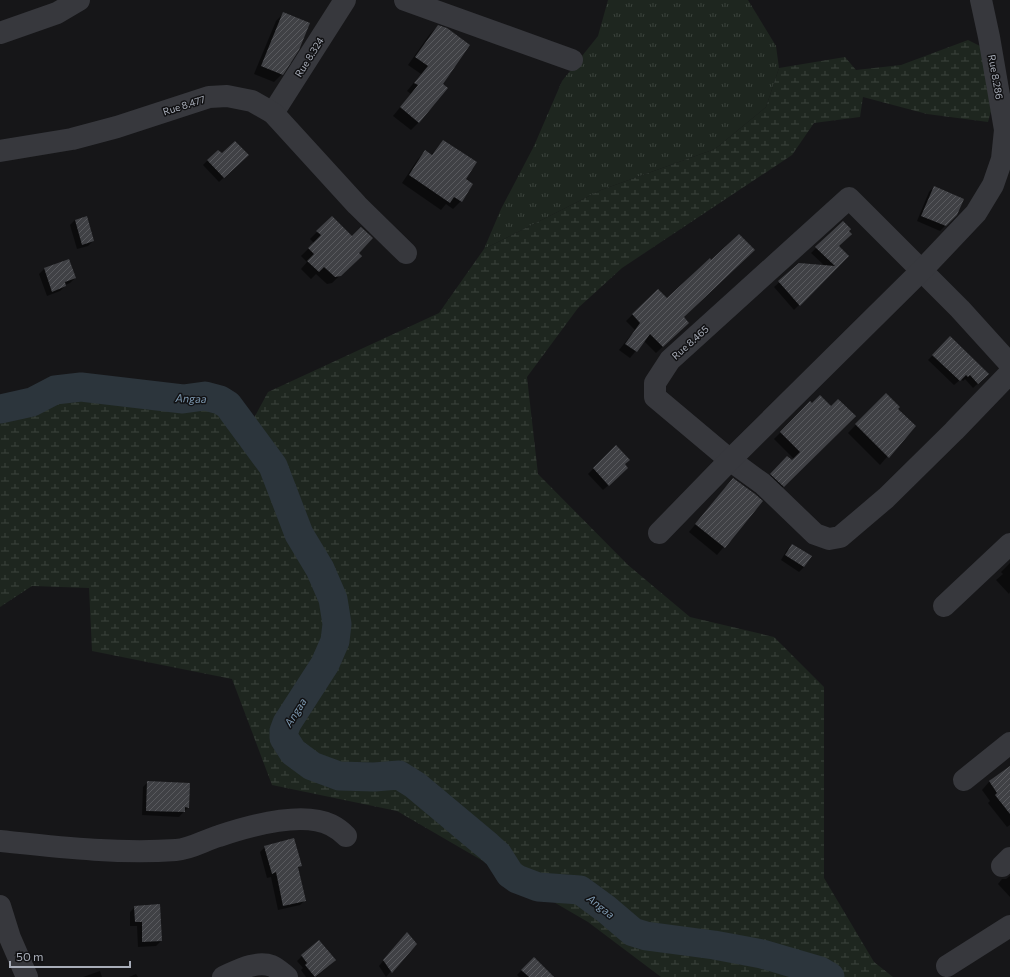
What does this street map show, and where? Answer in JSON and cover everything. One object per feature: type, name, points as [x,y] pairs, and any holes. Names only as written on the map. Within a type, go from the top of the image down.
[{"type":"street","points":[[0,33],[57,13],[79,0]]},
{"type":"street","name":"Rue 8.324","points":[[273,113],[345,0]]},
{"type":"street","points":[[405,0],[572,60]]},
{"type":"street","name":"Rue 8.286","points":[[659,533],[730,460],[922,270],[976,213],[993,185],[1002,159],[1005,130],[989,37],[980,0]]},
{"type":"street","name":"Rue 8.477","points":[[0,151],[72,139],[117,127],[209,97],[227,96],[252,101],[273,113],[357,205],[406,253]]},
{"type":"street","name":"Rue 8.465","points":[[1010,364],[960,309],[849,198],[670,360],[654,383],[655,397],[730,460],[763,484],[815,534],[829,538],[840,537],[886,498],[954,432],[1010,373]]},
{"type":"street","points":[[944,606],[1010,544]]},
{"type":"street","points":[[964,780],[1010,743]]},
{"type":"street","points":[[0,841],[128,852],[178,850],[218,836],[262,825],[296,819],[315,820],[332,826],[346,836]]},
{"type":"street","points":[[0,906],[5,941],[27,977]]},
{"type":"street","points":[[947,966],[1010,926]]},
{"type":"street","points":[[223,977],[253,965],[262,964],[272,966],[287,977]]},
{"type":"green space","points":[[608,0],[748,0],[776,46],[779,68],[766,107],[715,149],[601,190],[484,249],[501,209],[534,146],[562,81],[598,36]]},
{"type":"green space","points":[[968,40],[980,46],[992,108],[988,122],[927,114],[863,97],[860,117],[814,123],[792,155],[622,268],[578,308],[527,377],[538,474],[628,565],[690,617],[774,637],[824,687],[824,878],[874,962],[893,977],[661,977],[588,922],[397,811],[272,785],[232,679],[92,651],[89,588],[32,586],[0,607],[0,409],[32,402],[55,390],[81,387],[182,399],[205,396],[220,400],[228,405],[247,431],[268,392],[439,313],[484,249],[601,190],[715,149],[766,107],[779,68],[845,57],[856,70],[901,65]]},
{"type":"building","points":[[283,12],[310,23],[299,50],[283,75],[261,66]]},
{"type":"building","points":[[438,25],[447,28],[470,45],[443,84],[448,88],[419,123],[400,107],[418,85],[414,83],[428,66],[415,57]]},
{"type":"building","points":[[443,140],[477,162],[466,179],[473,184],[462,202],[454,197],[450,203],[409,175],[425,150],[432,155]]},
{"type":"building","points":[[235,141],[249,155],[224,178],[207,160],[218,150],[222,153]]},
{"type":"building","points":[[934,186],[964,199],[957,215],[946,226],[921,216]]},
{"type":"building","points":[[87,216],[94,241],[82,245],[75,220]]},
{"type":"building","points":[[332,216],[352,236],[361,227],[373,238],[359,253],[362,256],[341,276],[335,277],[324,267],[319,272],[307,261],[314,254],[308,248],[321,235],[316,231]]},
{"type":"building","points":[[843,221],[851,229],[849,231],[852,234],[839,246],[849,256],[800,306],[778,281],[799,263],[835,266],[815,247]]},
{"type":"building","points":[[739,234],[755,250],[684,317],[689,323],[663,347],[650,334],[637,352],[625,344],[640,323],[632,314],[658,289],[667,298],[710,258],[711,260]]},
{"type":"building","points":[[69,259],[76,278],[65,282],[66,286],[52,292],[44,268]]},
{"type":"building","points":[[950,336],[989,374],[978,384],[970,375],[968,377],[966,375],[960,381],[932,355]]},
{"type":"building","points":[[886,393],[900,407],[898,409],[916,426],[889,458],[855,424]]},
{"type":"building","points":[[820,395],[831,406],[838,399],[856,416],[784,487],[770,474],[787,456],[792,460],[800,452],[780,432],[810,401],[812,403]]},
{"type":"building","points":[[616,445],[630,460],[625,464],[628,468],[609,486],[593,468]]},
{"type":"building","points":[[733,478],[763,501],[725,548],[695,524]]},
{"type":"building","points":[[792,544],[812,556],[804,567],[785,555]]},
{"type":"building","points":[[1010,766],[1010,814],[995,795],[997,793],[989,781]]},
{"type":"building","points":[[147,781],[190,783],[189,808],[185,807],[185,812],[146,811]]},
{"type":"building","points":[[294,838],[302,866],[298,867],[306,901],[283,906],[276,872],[272,874],[264,846]]},
{"type":"building","points":[[160,904],[162,941],[142,942],[142,922],[135,922],[134,906]]},
{"type":"building","points":[[407,932],[417,944],[392,973],[383,960]]},
{"type":"building","points":[[319,940],[336,960],[315,977],[305,965],[307,963],[301,955]]},
{"type":"building","points":[[534,957],[554,977],[529,977],[521,970]]},
{"type":"waterway","name":"Angaa","points":[[0,409],[32,402],[55,390],[81,387],[183,399],[205,396],[220,400],[228,405],[273,466],[299,534],[320,569],[333,599],[337,624],[335,641],[325,664],[287,723],[284,731],[284,738],[293,752],[312,766],[339,776],[374,777],[399,775],[415,785],[488,846],[498,855],[510,874],[517,879],[538,887],[580,890],[606,909],[633,932],[646,936],[714,945],[762,954],[820,971],[830,977]]}]
